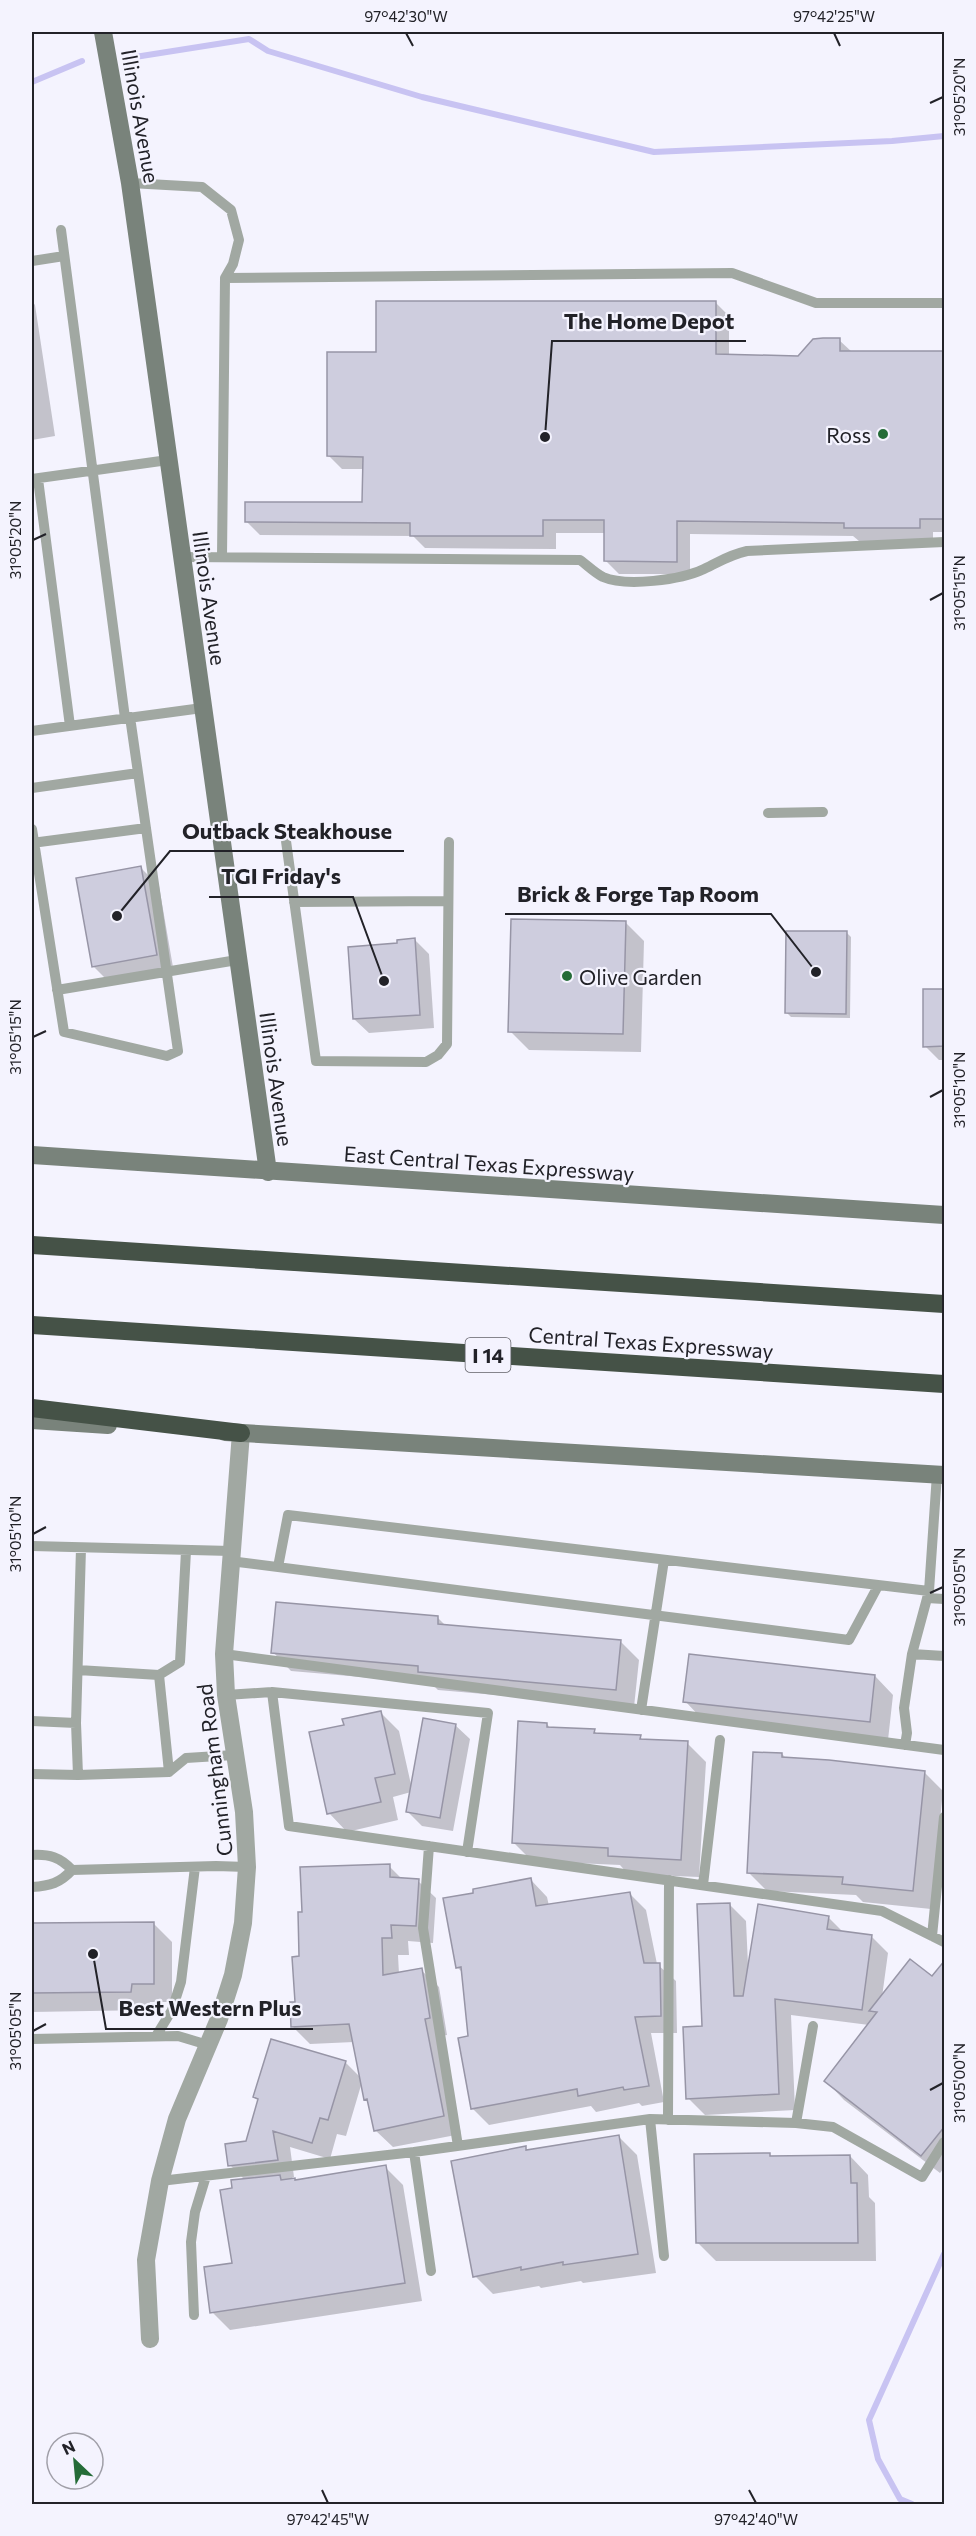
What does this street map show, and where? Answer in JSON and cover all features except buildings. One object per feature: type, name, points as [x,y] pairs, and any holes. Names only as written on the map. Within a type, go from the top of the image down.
[{"type":"highway","points":[[32,1245],[945,1304]]},
{"type":"highway","name":"Central Texas Expressway","points":[[32,1325],[945,1384]]},
{"type":"highway","points":[[32,1408],[241,1433]]},
{"type":"main road","name":"Illinois Avenue","points":[[103,32],[130,183],[268,1172]]},
{"type":"main road","name":"East Central Texas Expressway","points":[[32,1155],[945,1215]]},
{"type":"main road","points":[[32,1420],[941,1475]]},
{"type":"street","name":"Cunningham Road","points":[[150,2339],[146,2260],[160,2181],[177,2119],[208,2045],[232,1975],[243,1923],[248,1867],[244,1812],[226,1695],[224,1654],[241,1433]]},
{"type":"lane","points":[[130,183],[202,187],[231,210],[239,240],[233,264],[225,278],[222,557]]},
{"type":"lane","points":[[32,829],[64,1032],[167,1056],[178,1051],[92,471],[61,230]]},
{"type":"lane","points":[[32,261],[64,256]]},
{"type":"lane","points":[[225,278],[732,273],[816,303],[945,303]]},
{"type":"lane","points":[[70,726],[37,511],[35,479],[168,460]]},
{"type":"lane","points":[[181,557],[580,560],[602,576],[621,582],[681,578],[704,569],[727,556],[747,551],[945,543]]},
{"type":"lane","points":[[32,731],[202,708]]},
{"type":"lane","points":[[32,788],[138,773]]},
{"type":"lane","points":[[768,813],[823,812]]},
{"type":"lane","points":[[33,843],[146,828]]},
{"type":"lane","points":[[286,841],[316,1061],[426,1062],[438,1055],[447,1044],[449,842]]},
{"type":"lane","points":[[294,902],[448,901]]},
{"type":"lane","points":[[57,990],[237,960]]},
{"type":"lane","points":[[905,1745],[907,1732],[904,1708],[912,1654],[928,1595],[941,1475]]},
{"type":"lane","points":[[278,1567],[288,1515],[878,1586],[945,1599]]},
{"type":"lane","points":[[32,1546],[186,1551],[231,1556],[278,1567],[849,1640],[878,1586]]},
{"type":"lane","points":[[78,1775],[76,1723],[81,1548]]},
{"type":"lane","points":[[78,1670],[159,1675],[180,1662],[186,1551]]},
{"type":"lane","points":[[641,1710],[664,1560]]},
{"type":"lane","points":[[224,1654],[945,1750]]},
{"type":"lane","points":[[912,1654],[945,1656]]},
{"type":"lane","points":[[159,1675],[169,1772]]},
{"type":"lane","points":[[226,1695],[272,1692],[488,1713],[467,1852]]},
{"type":"lane","points":[[272,1692],[289,1826],[882,1911],[945,1942]]},
{"type":"lane","points":[[32,1721],[76,1723]]},
{"type":"lane","points":[[703,1885],[720,1740]]},
{"type":"lane","points":[[32,1774],[169,1772],[186,1758],[234,1755]]},
{"type":"lane","points":[[932,1936],[945,1816]]},
{"type":"lane","points":[[429,1846],[423,1928],[458,2146]]},
{"type":"lane","points":[[32,1855],[48,1854],[63,1861],[72,1870]]},
{"type":"lane","points":[[156,2036],[172,2010],[182,1982],[195,1867]]},
{"type":"lane","points":[[32,1887],[50,1886],[62,1881],[72,1870],[248,1867]]},
{"type":"lane","points":[[668,2120],[669,1880]]},
{"type":"lane","points":[[796,2123],[813,2026]]},
{"type":"lane","points":[[32,2039],[178,2036],[208,2045]]},
{"type":"lane","points":[[650,2119],[664,2256]]},
{"type":"lane","points":[[160,2181],[414,2152],[650,2119],[796,2123],[833,2127],[922,2177],[945,2142]]},
{"type":"lane","points":[[414,2152],[431,2271]]},
{"type":"lane","points":[[194,2315],[191,2242],[195,2212],[206,2176]]},
{"type":"waterway","points":[[135,57],[249,39],[268,51],[422,97],[654,152],[892,141],[944,136]]},
{"type":"waterway","points":[[32,82],[82,61]]},
{"type":"waterway","points":[[912,2504],[900,2499],[878,2459],[869,2420],[944,2254]]},
{"type":"place","name":"Ross","points":[[883,434]]},
{"type":"place","name":"The Home Depot","points":[[545,437]]},
{"type":"place","name":"Outback Steakhouse","points":[[117,916]]},
{"type":"place","name":"Brick & Forge Tap Room","points":[[816,972]]},
{"type":"place","name":"Olive Garden","points":[[567,976]]},
{"type":"place","name":"TGI Friday's","points":[[384,981]]},
{"type":"place","name":"Best Western Plus","points":[[93,1954]]}]
